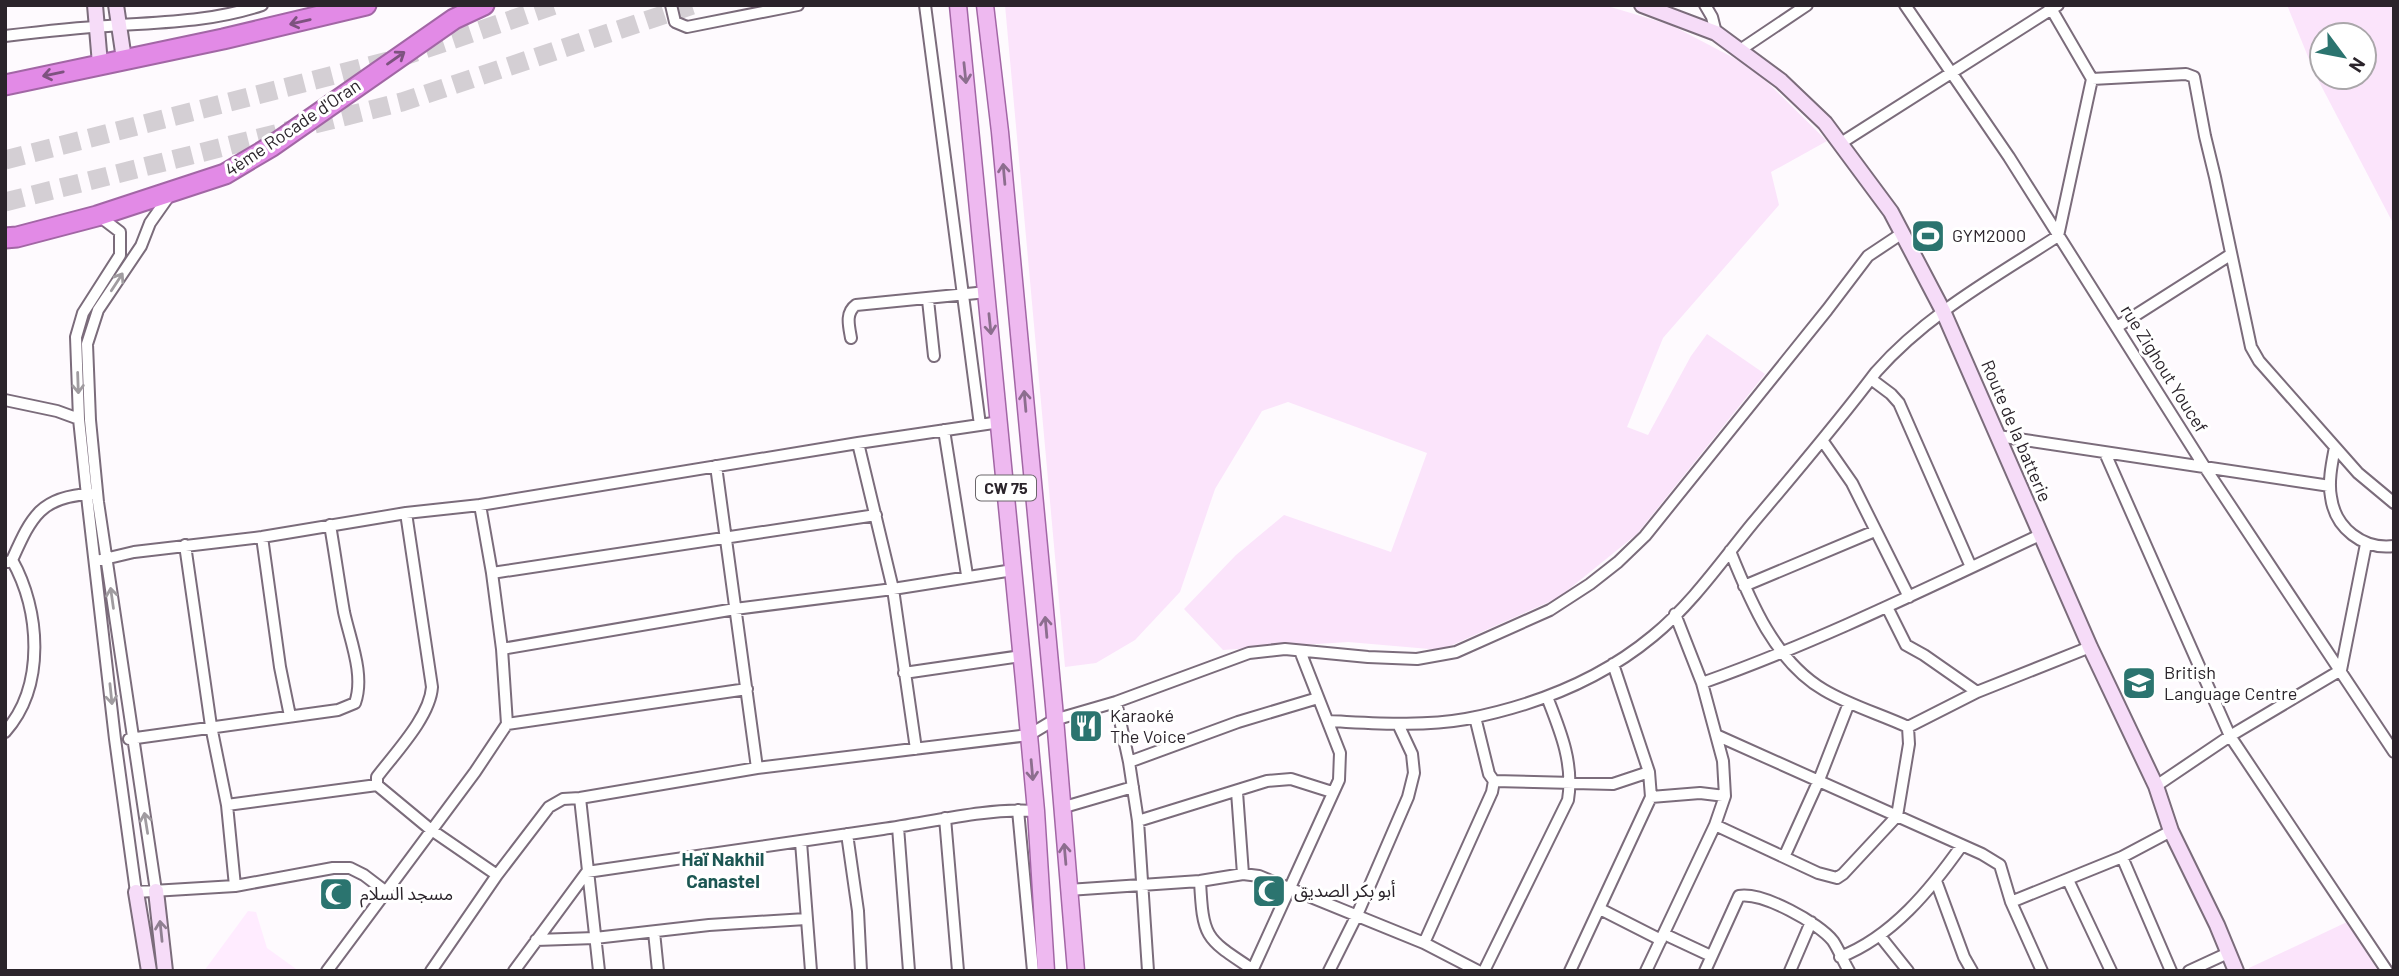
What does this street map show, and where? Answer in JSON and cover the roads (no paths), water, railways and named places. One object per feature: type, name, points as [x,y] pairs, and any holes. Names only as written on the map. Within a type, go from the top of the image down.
[{"type":"highway","points":[[5,85],[223,39],[366,5]]},
{"type":"highway","name":"4ème Rocade d'Oran","points":[[5,238],[97,216],[225,174],[272,146],[454,19],[484,5]]},
{"type":"main road","points":[[94,5],[100,64]]},
{"type":"main road","points":[[116,5],[124,59]]},
{"type":"main road","name":"CW 75","points":[[958,5],[1036,811],[1045,971]]},
{"type":"main road","points":[[985,5],[1000,132],[1076,971]]},
{"type":"main road","name":"Route de la batterie","points":[[1642,5],[1716,33],[1805,103],[1841,143],[1886,204],[1943,311],[2090,647],[2156,786],[2171,831],[2236,971]]},
{"type":"main road","points":[[156,891],[165,971]]},
{"type":"main road","points":[[136,892],[150,970]]},
{"type":"street","points":[[5,36],[96,26],[192,21],[236,14],[262,5]]},
{"type":"street","points":[[671,5],[674,21],[687,27],[798,5]]},
{"type":"street","points":[[925,5],[980,425]]},
{"type":"street","points":[[1705,5],[1712,17],[1716,33]]},
{"type":"street","points":[[1740,50],[1807,5]]},
{"type":"street","name":"rue Zighout Youcef","points":[[1905,5],[2009,157],[2204,466],[2394,752]]},
{"type":"street","points":[[1328,721],[1398,723],[1475,717],[1547,697],[1613,664],[1655,635],[1730,551],[1871,379],[1908,339],[1943,311],[2059,236],[2092,79],[2053,7],[1841,143]]},
{"type":"street","points":[[2092,79],[2186,74],[2194,77],[2230,255],[2254,354],[2364,479],[2394,503]]},
{"type":"street","points":[[92,494],[87,344],[93,308],[141,246],[150,223],[172,193]]},
{"type":"street","points":[[97,216],[120,232],[121,254],[76,337],[79,419],[156,891]]},
{"type":"street","points":[[431,971],[497,875],[549,807],[563,799],[757,768],[1029,735],[1054,720],[1116,702],[1249,653],[1274,650],[1417,659],[1456,652],[1550,610],[1590,584],[1645,536],[1868,257],[1901,234]]},
{"type":"street","points":[[2117,327],[2230,255]]},
{"type":"street","points":[[851,338],[848,318],[853,307],[987,292]]},
{"type":"street","points":[[928,300],[934,356]]},
{"type":"street","points":[[1871,379],[1899,403],[1970,567]]},
{"type":"street","points":[[5,400],[57,411],[79,419]]},
{"type":"street","points":[[102,560],[134,552],[262,537],[406,513],[480,505],[1000,422]]},
{"type":"street","points":[[944,430],[967,575]]},
{"type":"street","points":[[1998,436],[2330,485]]},
{"type":"street","points":[[1822,440],[1848,475],[1909,597]]},
{"type":"street","points":[[859,443],[893,589],[916,749]]},
{"type":"street","points":[[2335,447],[2330,485],[2334,510],[2339,521],[2367,544],[2392,550]]},
{"type":"street","points":[[2105,453],[2230,736],[2387,971]]},
{"type":"street","points":[[716,466],[757,768]]},
{"type":"street","points":[[5,732],[17,719],[30,686],[34,655],[31,610],[23,581],[8,562],[32,517],[62,497],[92,494]]},
{"type":"street","points":[[327,971],[475,772],[507,724],[502,649],[480,505]]},
{"type":"street","points":[[377,785],[377,777],[431,701],[432,687],[406,513]]},
{"type":"street","points":[[492,573],[876,515]]},
{"type":"street","points":[[116,739],[290,716],[346,707],[355,703],[359,691],[330,525]]},
{"type":"street","points":[[1744,586],[1875,531]]},
{"type":"street","points":[[1702,683],[1781,654],[2040,535]]},
{"type":"street","points":[[262,537],[280,667],[290,716]]},
{"type":"street","points":[[2156,786],[2230,736],[2341,670],[2367,544]]},
{"type":"street","points":[[185,545],[211,726],[227,805],[235,886]]},
{"type":"street","points":[[1730,551],[1744,586],[1781,654],[1816,685],[1849,703],[1908,727],[1978,692],[2090,647]]},
{"type":"street","points":[[102,560],[116,739],[136,892],[235,886],[341,868],[350,868],[364,875],[384,891]]},
{"type":"street","points":[[502,649],[736,609],[1013,570]]},
{"type":"street","points":[[1887,607],[1906,645],[1924,654],[1978,692]]},
{"type":"street","points":[[1646,971],[1715,825],[1725,796],[1726,778],[1702,683],[1675,614]]},
{"type":"street","points":[[1200,881],[1202,919],[1210,939],[1252,970],[1339,780],[1340,753],[1300,651]]},
{"type":"street","points":[[904,673],[1021,656]]},
{"type":"street","points":[[1570,971],[1651,797],[1649,772],[1613,664]]},
{"type":"street","points":[[507,724],[747,689]]},
{"type":"street","points":[[1485,971],[1568,800],[1571,782],[1563,739],[1547,697]]},
{"type":"street","points":[[1129,762],[1238,722],[1318,698]]},
{"type":"street","points":[[1116,702],[1138,821],[1148,971]]},
{"type":"street","points":[[1784,855],[1819,780],[1849,703]]},
{"type":"street","points":[[1424,943],[1492,792],[1494,781],[1489,774],[1475,717]]},
{"type":"street","points":[[1329,971],[1357,915],[1408,797],[1414,773],[1412,754],[1398,723]]},
{"type":"street","points":[[1715,825],[1818,873],[1837,878],[1897,816],[1909,744],[1908,727]]},
{"type":"street","points":[[1716,735],[1962,845],[2000,865],[2011,902],[2042,971]]},
{"type":"street","points":[[1494,781],[1613,784],[1649,772]]},
{"type":"street","points":[[1138,821],[1267,781],[1291,779],[1332,792]]},
{"type":"street","points":[[227,805],[377,785],[430,829],[497,875]]},
{"type":"street","points":[[1062,808],[1133,787]]},
{"type":"street","points":[[1237,792],[1243,874]]},
{"type":"street","points":[[1651,797],[1700,793],[1725,796]]},
{"type":"street","points":[[580,798],[599,971]]},
{"type":"street","points":[[514,971],[587,872],[802,842],[945,818],[1018,810],[1036,811]]},
{"type":"street","points":[[1018,810],[1033,971]]},
{"type":"street","points":[[945,818],[958,971]]},
{"type":"street","points":[[898,827],[909,971]]},
{"type":"street","points":[[2011,902],[2122,857],[2171,831]]},
{"type":"street","points":[[847,834],[858,911],[861,971]]},
{"type":"street","points":[[802,842],[811,971]]},
{"type":"street","points":[[1840,957],[1866,946],[1880,936],[1936,881],[1962,845]]},
{"type":"street","points":[[2122,857],[2171,971]]},
{"type":"street","points":[[1068,890],[1200,881],[1243,874],[1259,876],[1424,943],[1478,971]]},
{"type":"street","points":[[2067,880],[2110,971]]},
{"type":"street","points":[[1936,881],[1964,957],[1972,971]]},
{"type":"street","points":[[1705,971],[1739,896],[1746,895],[1762,899],[1811,922],[1831,939],[1849,971]]},
{"type":"street","points":[[1600,909],[1712,956]]},
{"type":"street","points":[[536,940],[596,938],[709,925],[806,919]]},
{"type":"street","points":[[1792,969],[1811,922]]},
{"type":"street","points":[[654,932],[658,971]]},
{"type":"street","points":[[1880,936],[1908,971]]},
{"type":"street","points":[[2189,971],[2228,953]]},
{"type":"tunnel","points":[[5,160],[392,60],[555,5]]},
{"type":"tunnel","points":[[5,202],[402,102],[693,5]]},
{"type":"place","name":"GYM2000","points":[[1928,236]]},
{"type":"place","name":"British Language Centre","points":[[2139,683]]},
{"type":"place","name":"Karaoké The Voice","points":[[1086,726]]},
{"type":"place","name":"أبو بكر الصديق","points":[[1269,891]]},
{"type":"place","name":"مسجد السلام","points":[[336,894]]},
{"type":"district","name":"Haï Nakhil Canastel","points":[[723,870]]}]
